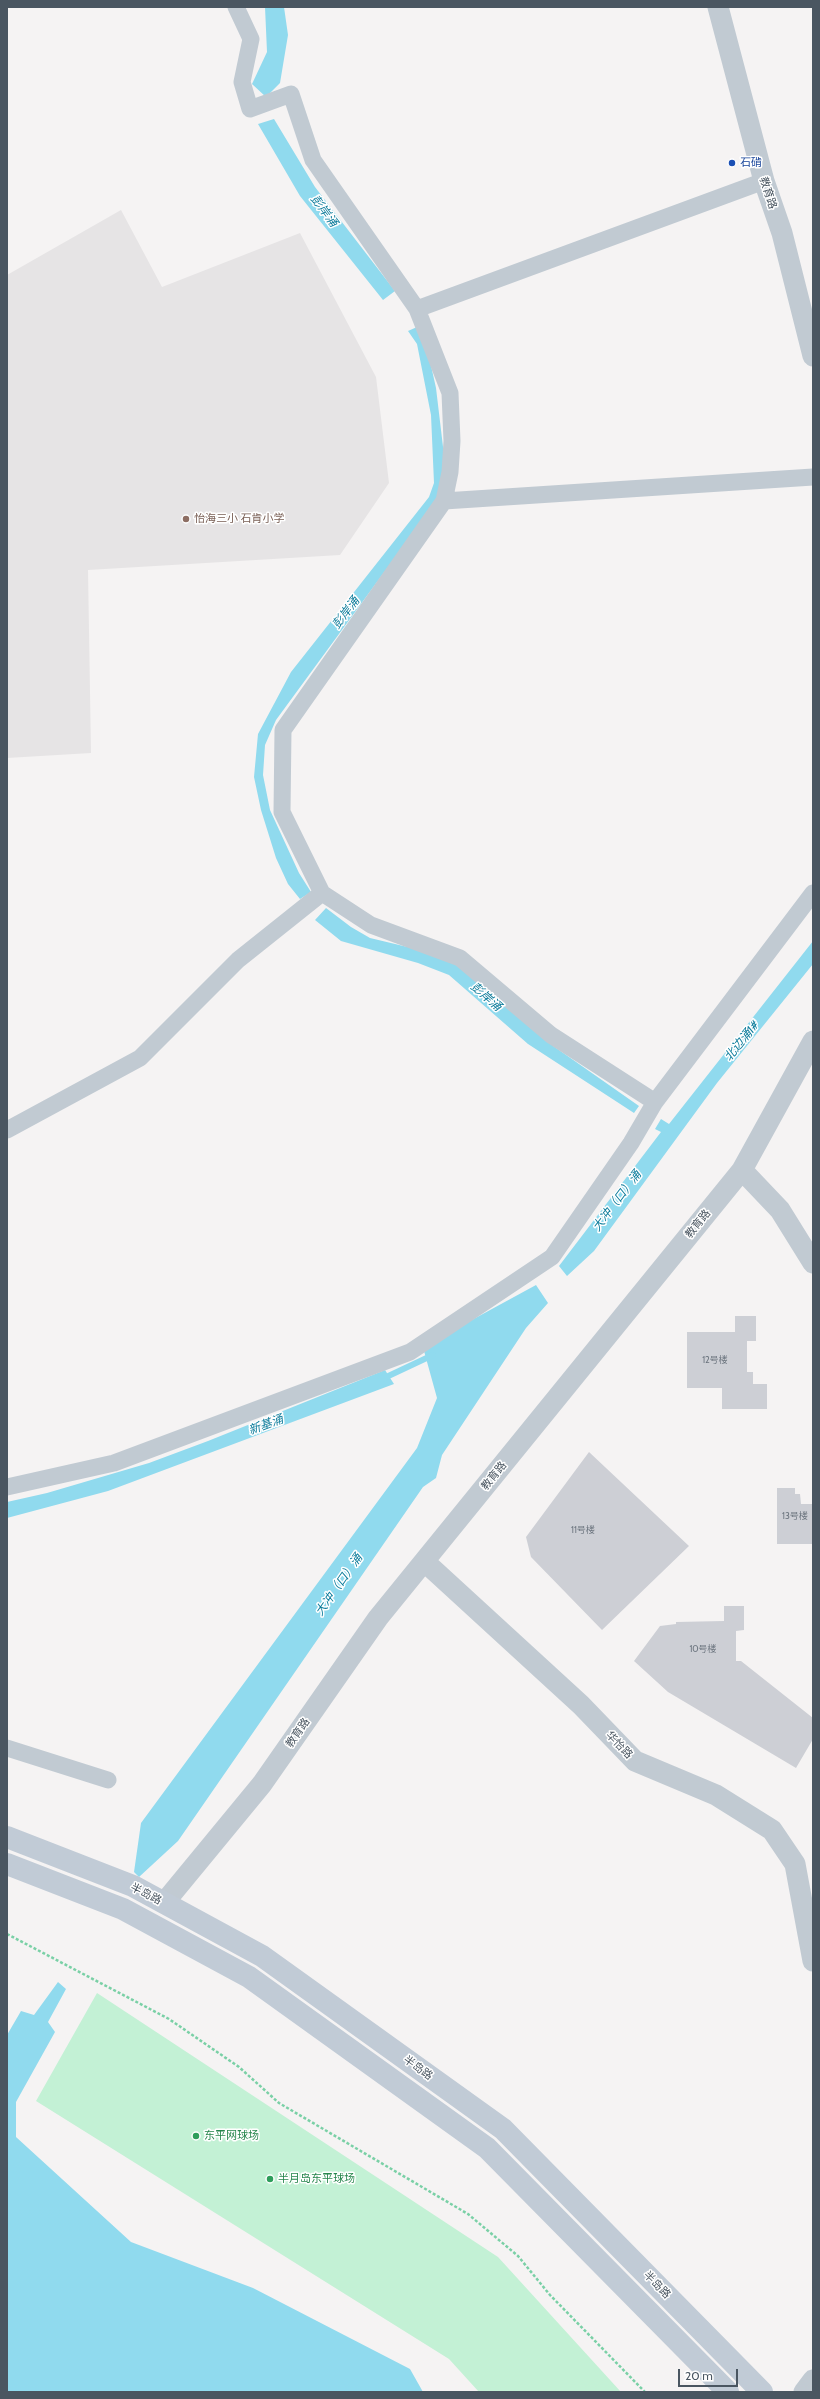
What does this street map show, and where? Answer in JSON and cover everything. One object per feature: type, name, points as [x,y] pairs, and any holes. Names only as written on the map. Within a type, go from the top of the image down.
[{"type":"main road","name":"半岛路","points":[[7,1837],[133,1886],[262,1956],[503,2129],[762,2392]]},
{"type":"main road","points":[[7,1864],[123,1909],[249,1978],[487,2148],[728,2392]]},
{"type":"street","points":[[236,7],[251,39],[242,82],[250,109],[291,94],[313,160],[417,309],[450,393],[452,441],[450,472],[444,501],[283,730],[282,812],[322,893],[371,925],[460,958],[551,1035],[655,1102]]},
{"type":"street","name":"教育路","points":[[718,7],[764,181],[782,233],[813,356]]},
{"type":"street","points":[[417,309],[764,181]]},
{"type":"street","points":[[444,501],[813,477]]},
{"type":"street","points":[[7,1130],[140,1058],[238,960],[322,893]]},
{"type":"street","points":[[7,1487],[114,1463],[410,1352],[552,1256],[631,1143],[655,1102],[813,893]]},
{"type":"street","name":"教育路","points":[[164,1903],[262,1784],[378,1618],[742,1170],[813,1041]]},
{"type":"street","points":[[742,1170],[780,1210],[813,1263]]},
{"type":"street","name":"华怡路","points":[[425,1562],[581,1705],[635,1761],[716,1795],[772,1830],[795,1864],[813,1960]]},
{"type":"street","points":[[7,1748],[108,1780]]},
{"type":"street","points":[[804,2392],[813,2380]]},
{"type":"path","points":[[7,1934],[169,2019],[239,2067],[279,2103],[468,2214],[518,2256],[550,2295],[645,2392]]},
{"type":"shaded area","name":"怡海三小 石肯小学","points":[[121,210],[162,287],[300,233],[376,377],[389,483],[340,555],[88,570],[91,753],[7,758],[7,275]]},
{"type":"green space","name":"半月岛东平球场","points":[[97,1993],[498,2257],[621,2392],[479,2392],[449,2359],[36,2101]]},
{"type":"water","points":[[265,7],[284,7],[288,35],[280,83],[266,97],[252,84],[267,52]]},
{"type":"water","name":"彭岸涌","points":[[274,119],[315,187],[395,291],[383,300],[300,196],[258,124]]},
{"type":"water","name":"彭岸涌","points":[[417,327],[426,343],[436,388],[446,472],[440,496],[276,720],[265,745],[263,775],[270,810],[299,873],[311,892],[300,899],[288,884],[276,858],[261,810],[254,777],[258,734],[291,672],[429,497],[434,483],[431,415],[417,344],[408,331]]},
{"type":"water","name":"彭岸涌","points":[[326,908],[351,927],[370,938],[416,949],[451,960],[549,1043],[639,1106],[634,1113],[528,1044],[449,975],[418,963],[341,941],[315,920]]},
{"type":"water","points":[[813,941],[813,964],[717,1083],[594,1251],[567,1276],[559,1266],[661,1132],[655,1129],[661,1119],[669,1124]]},
{"type":"water","name":"大冲（口）涌","points":[[536,1285],[548,1303],[526,1328],[442,1455],[436,1478],[423,1487],[178,1841],[139,1877],[134,1872],[141,1823],[417,1448],[437,1398],[424,1351],[435,1340]]},
{"type":"water","points":[[385,1370],[394,1384],[108,1491],[7,1518],[7,1502],[47,1493],[149,1463]]},
{"type":"water","points":[[58,1982],[66,1989],[48,2022],[55,2032],[16,2102],[16,2137],[131,2242],[253,2288],[410,2369],[423,2392],[7,2392],[7,2035],[21,2011],[34,2015]]},
{"type":"building","points":[[735,1316],[756,1316],[756,1341],[747,1341],[747,1372],[753,1372],[753,1384],[767,1384],[767,1409],[722,1409],[722,1388],[687,1388],[687,1332],[735,1332]]},
{"type":"building","points":[[589,1452],[689,1546],[602,1630],[531,1557],[526,1537]]},
{"type":"building","points":[[777,1488],[795,1488],[795,1494],[800,1494],[801,1504],[813,1504],[813,1544],[777,1544]]},
{"type":"building","points":[[724,1606],[744,1606],[744,1630],[736,1631],[736,1661],[741,1661],[813,1718],[813,1739],[796,1768],[668,1692],[634,1661],[660,1626],[676,1624],[676,1622],[724,1621]]},
{"type":"waterway","name":"新基涌","points":[[382,1379],[433,1355]]},
{"type":"place","name":"石𬒔","points":[[732,163]]},
{"type":"place","name":"怡海三小 石肯小学","points":[[186,519]]},
{"type":"place","name":"东平网球场","points":[[196,2136]]},
{"type":"place","name":"半月岛东平球场","points":[[270,2179]]},
{"type":"water label","name":"北边涌1#","points":[[742,1041]]}]
